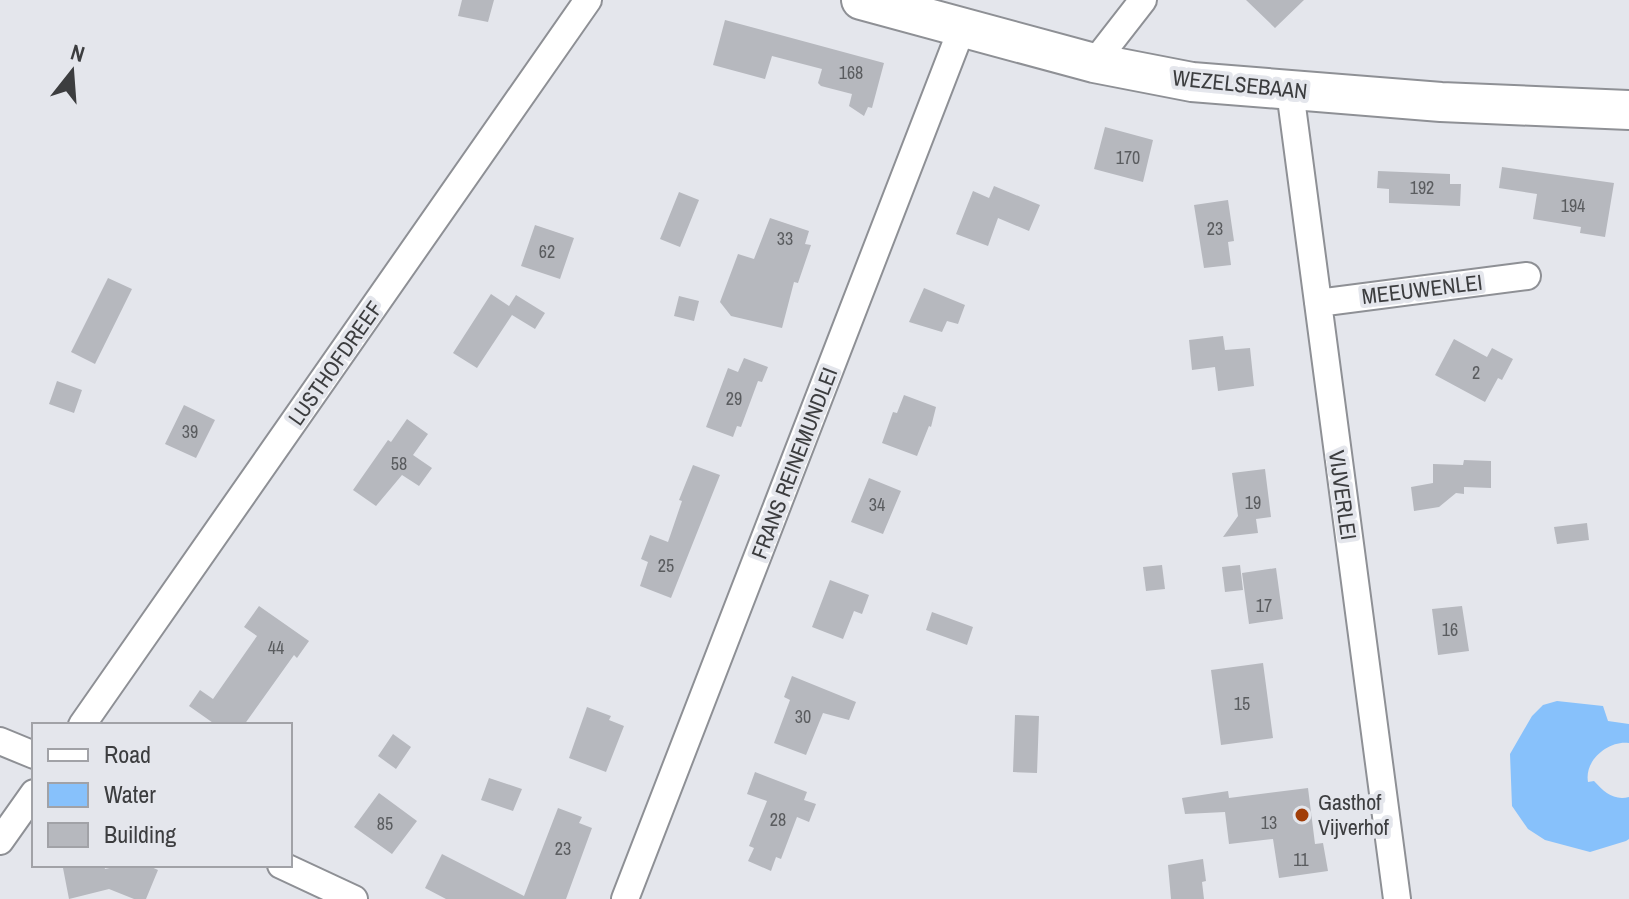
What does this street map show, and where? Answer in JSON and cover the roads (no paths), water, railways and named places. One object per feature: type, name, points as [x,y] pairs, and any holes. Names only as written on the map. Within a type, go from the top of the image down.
[{"type":"street","name":"LUSTHOFDREEF","points":[[83,723],[588,0]]},
{"type":"street","name":"WEZELSEBAAN","points":[[861,0],[1094,63],[1192,82],[1441,102],[1629,110]]},
{"type":"street","points":[[1094,63],[1143,0]]},
{"type":"street","name":"FRANS REINEMUNDLEI","points":[[625,899],[962,28]]},
{"type":"street","name":"VIJVERLEI","points":[[1290,91],[1397,899]]},
{"type":"street","name":"MEEUWENLEI","points":[[1318,303],[1527,276]]},
{"type":"street","points":[[0,741],[32,754]]},
{"type":"street","points":[[0,841],[32,796]]},
{"type":"street","points":[[285,867],[354,899]]},
{"type":"water","points":[[1557,701],[1603,706],[1608,721],[1629,724],[1629,743],[1606,748],[1594,759],[1588,774],[1588,782],[1594,781],[1610,795],[1629,797],[1629,839],[1626,841],[1590,852],[1545,840],[1528,829],[1512,806],[1510,754],[1532,716],[1543,705]]},
{"type":"place","name":"Gasthof Vijverhof","points":[[1302,815]]}]
